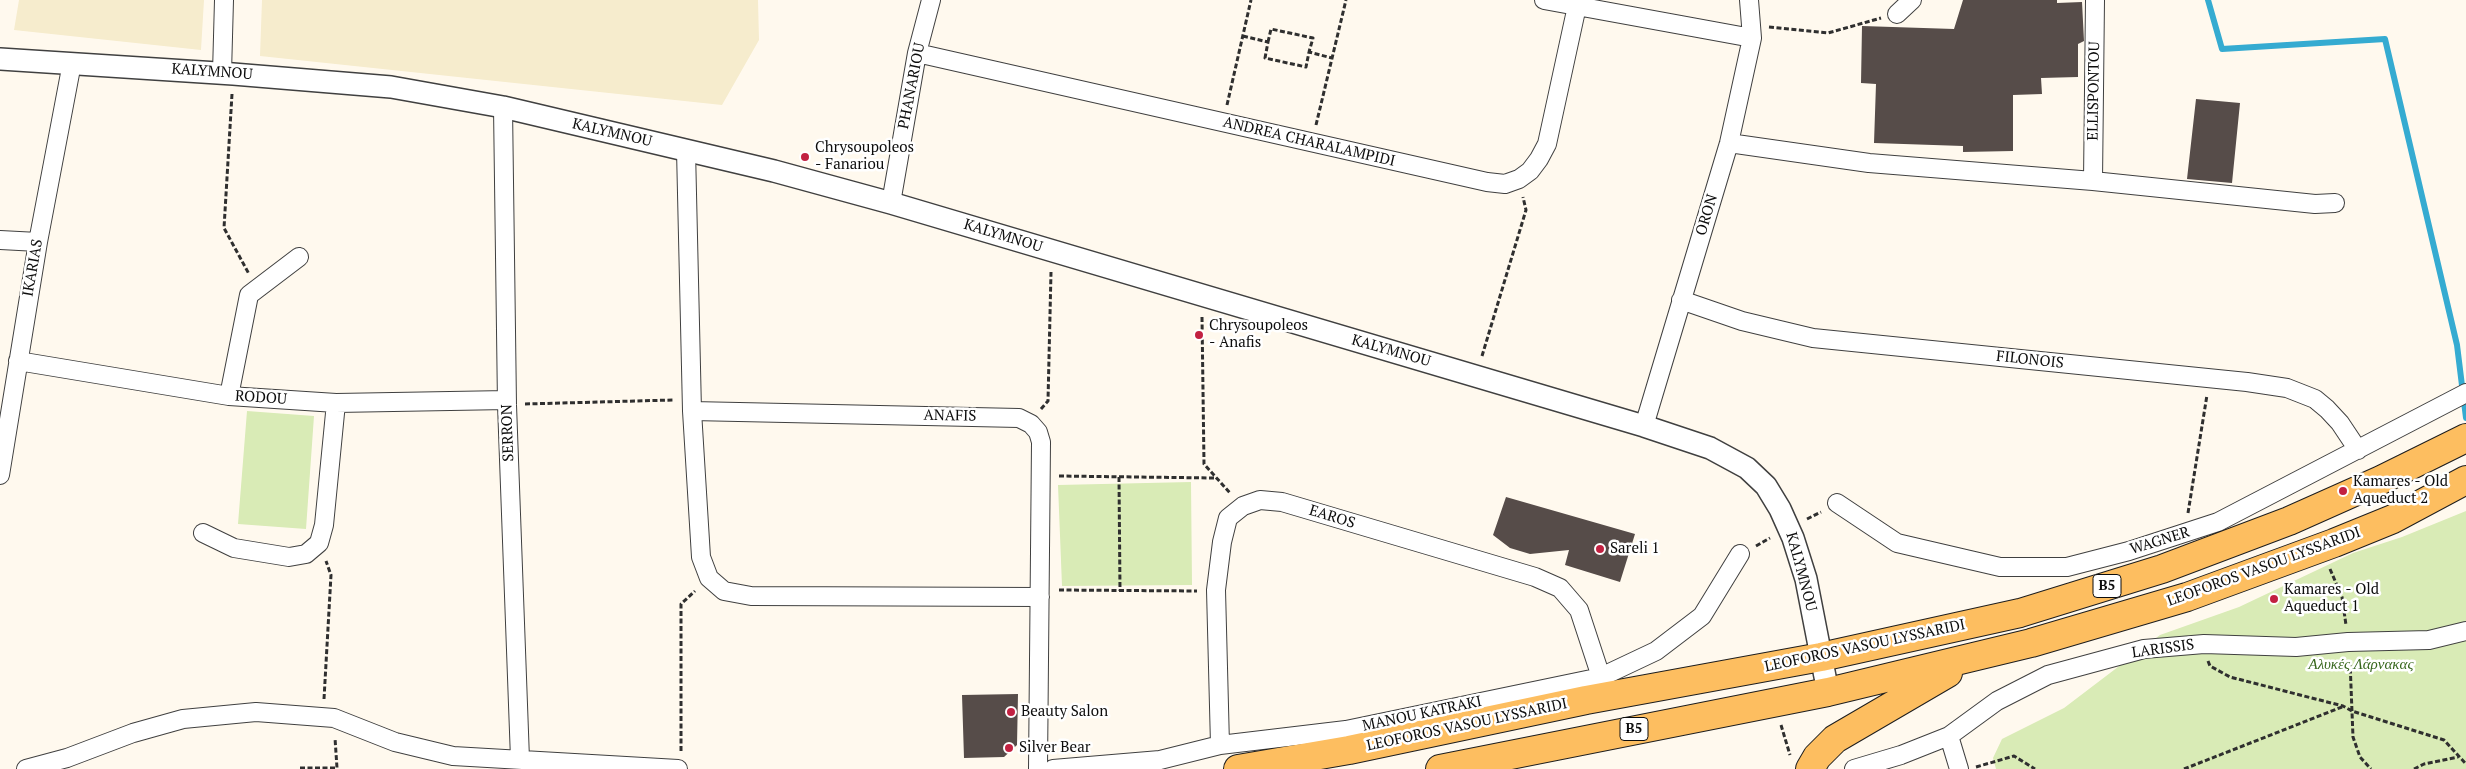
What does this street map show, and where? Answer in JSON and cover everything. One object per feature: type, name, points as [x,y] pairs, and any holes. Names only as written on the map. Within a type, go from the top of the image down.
[{"type":"main road","name":"LEOFOROS VASOU LYSSARIDI","points":[[1238,769],[1349,750],[1586,700],[1821,657],[2020,613],[2162,569],[2289,521],[2381,480],[2466,438]]},
{"type":"main road","name":"LEOFOROS VASOU LYSSARIDI","points":[[1440,769],[1828,692],[2031,643],[2187,597],[2393,519],[2466,480]]},
{"type":"main road","points":[[1800,763],[1817,757],[1835,739],[1978,656]]},
{"type":"street","points":[[224,0],[228,73]]},
{"type":"street","name":"PHANARIOU","points":[[891,203],[917,53],[931,0]]},
{"type":"street","points":[[1544,0],[1752,31]]},
{"type":"street","name":"ORON","points":[[1644,426],[1729,143],[1752,31],[1749,0]]},
{"type":"street","points":[[1897,14],[1912,0]]},
{"type":"street","name":"ELLISPONTOU","points":[[2093,181],[2094,0]]},
{"type":"street","points":[[1518,179],[1530,171],[1540,159],[1546,144],[1578,6]]},
{"type":"street","name":"ANDREA CHARALAMPIDI","points":[[917,53],[1487,182],[1505,184],[1518,179]]},
{"type":"street","name":"KALYMNOU","points":[[0,59],[228,73],[391,87],[503,107],[774,171],[891,203],[1644,426],[1710,448],[1747,468],[1766,486],[1780,509],[1793,538],[1806,579],[1828,692]]},
{"type":"street","name":"IKARIAS","points":[[0,475],[38,242],[72,63]]},
{"type":"street","name":"SERRON","points":[[503,107],[507,402],[520,759]]},
{"type":"street","points":[[1729,143],[1869,163],[2093,181],[2315,204],[2335,203]]},
{"type":"street","points":[[686,150],[692,405],[701,557],[709,578],[724,591],[751,596],[1040,594]]},
{"type":"street","points":[[0,240],[38,242]]},
{"type":"street","points":[[229,396],[248,295],[299,257]]},
{"type":"street","name":"FILONOIS","points":[[1681,300],[1742,321],[1813,338],[2209,378],[2269,385],[2301,392],[2316,400],[2327,409],[2340,423],[2358,450]]},
{"type":"street","name":"RODOU","points":[[18,361],[229,396],[336,403],[507,402]]},
{"type":"street","name":"WAGNER","points":[[1837,503],[1897,543],[2000,567],[2067,567],[2218,522],[2466,393]]},
{"type":"street","points":[[203,533],[234,548],[289,557],[306,554],[319,543],[324,526],[336,403]]},
{"type":"street","name":"ANAFIS","points":[[692,405],[1019,418],[1031,424]]},
{"type":"street","points":[[1031,424],[1038,432],[1041,442],[1038,769]]},
{"type":"street","name":"EAROS","points":[[1243,506],[1260,500],[1282,502],[1535,577],[1560,588],[1579,610],[1601,677]]},
{"type":"street","points":[[1220,745],[1216,590],[1222,542],[1228,518],[1243,506]]},
{"type":"street","name":"MANOU KATRAKI","points":[[1053,769],[1160,760],[1220,745],[1346,730],[1601,677],[1656,651],[1702,616],[1740,554]]},
{"type":"street","name":"LARISSIS","points":[[1854,769],[1901,755],[1949,736],[1997,701],[2048,675],[2144,649],[2204,644],[2296,647],[2348,642],[2429,640],[2465,632]]},
{"type":"street","points":[[26,769],[67,758],[133,733],[183,718],[256,712],[328,718],[394,742],[453,756],[679,764]]},
{"type":"street","points":[[1949,736],[1959,769]]},
{"type":"path","points":[[1225,113],[1251,0]]},
{"type":"path","points":[[1312,143],[1346,0]]},
{"type":"path","points":[[1752,31],[1828,33],[1897,14]]},
{"type":"path","points":[[1270,29],[1313,38],[1306,67],[1265,58],[1268,42],[1270,29]]},
{"type":"path","points":[[1243,36],[1268,42]]},
{"type":"path","points":[[1310,52],[1332,58]]},
{"type":"path","points":[[228,73],[224,228],[257,289]]},
{"type":"path","points":[[1476,376],[1526,210],[1518,179]]},
{"type":"path","points":[[1031,424],[1048,400],[1052,250]]},
{"type":"path","points":[[1202,295],[1204,464],[1214,478],[1243,506]]},
{"type":"path","points":[[2184,533],[2209,378]]},
{"type":"path","points":[[507,402],[692,405]]},
{"type":"path","points":[[1041,476],[1214,478]]},
{"type":"path","points":[[1119,477],[1120,591]]},
{"type":"path","points":[[300,768],[336,768],[328,718],[331,575],[319,543]]},
{"type":"path","points":[[679,764],[681,604],[709,578]]},
{"type":"path","points":[[1040,594],[1216,590]]},
{"type":"path","points":[[2204,644],[2210,666],[2230,677],[2343,706],[2352,711],[2444,740],[2466,764]]},
{"type":"path","points":[[2184,769],[2343,706]]},
{"type":"path","points":[[2352,711],[2353,737],[2360,757],[2371,769]]},
{"type":"path","points":[[1780,720],[1800,763]]},
{"type":"path","points":[[1970,769],[2014,756],[2035,769]]},
{"type":"path","points":[[2414,769],[2424,764],[2458,757]]},
{"type":"shaded area","points":[[19,0],[204,0],[201,50],[14,30]]},
{"type":"shaded area","points":[[262,0],[758,0],[759,40],[722,105],[260,56]]},
{"type":"green space","points":[[247,411],[314,416],[306,529],[238,524]]},
{"type":"green space","points":[[1191,482],[1192,585],[1062,586],[1058,485]]},
{"type":"green space","name":"Αλυκές Λάρνακας","points":[[2466,511],[2466,769],[1996,769],[1993,758],[2002,739],[2064,708],[2160,635],[2239,607],[2353,553],[2402,537]]},
{"type":"building","points":[[1963,0],[2057,0],[2057,3],[2082,2],[2084,41],[2078,44],[2078,77],[2041,78],[2042,94],[2013,95],[2013,151],[1963,152],[1963,146],[1874,143],[1876,84],[1861,83],[1862,26],[1954,29]]},
{"type":"building","points":[[2196,99],[2240,103],[2232,183],[2187,179]]},
{"type":"building","points":[[1506,497],[1635,534],[1620,582],[1565,565],[1569,550],[1530,554],[1510,548],[1493,535]]},
{"type":"building","points":[[1018,694],[1017,745],[1004,757],[964,758],[962,695]]},
{"type":"waterway","points":[[2208,0],[2222,49],[2385,39],[2457,345],[2466,418]]},
{"type":"place","name":"Chrysoupoleos - Fanariou","points":[[805,157]]},
{"type":"place","name":"Chrysoupoleos - Anafis","points":[[1199,335]]},
{"type":"place","name":"Kamares - Old Aqueduct 2","points":[[2343,491]]},
{"type":"place","name":"Sareli 1","points":[[1600,549]]},
{"type":"place","name":"Kamares - Old Aqueduct 1","points":[[2274,599]]},
{"type":"place","name":"Beauty Salon","points":[[1011,712]]},
{"type":"place","name":"Silver Bear","points":[[1009,748]]}]
